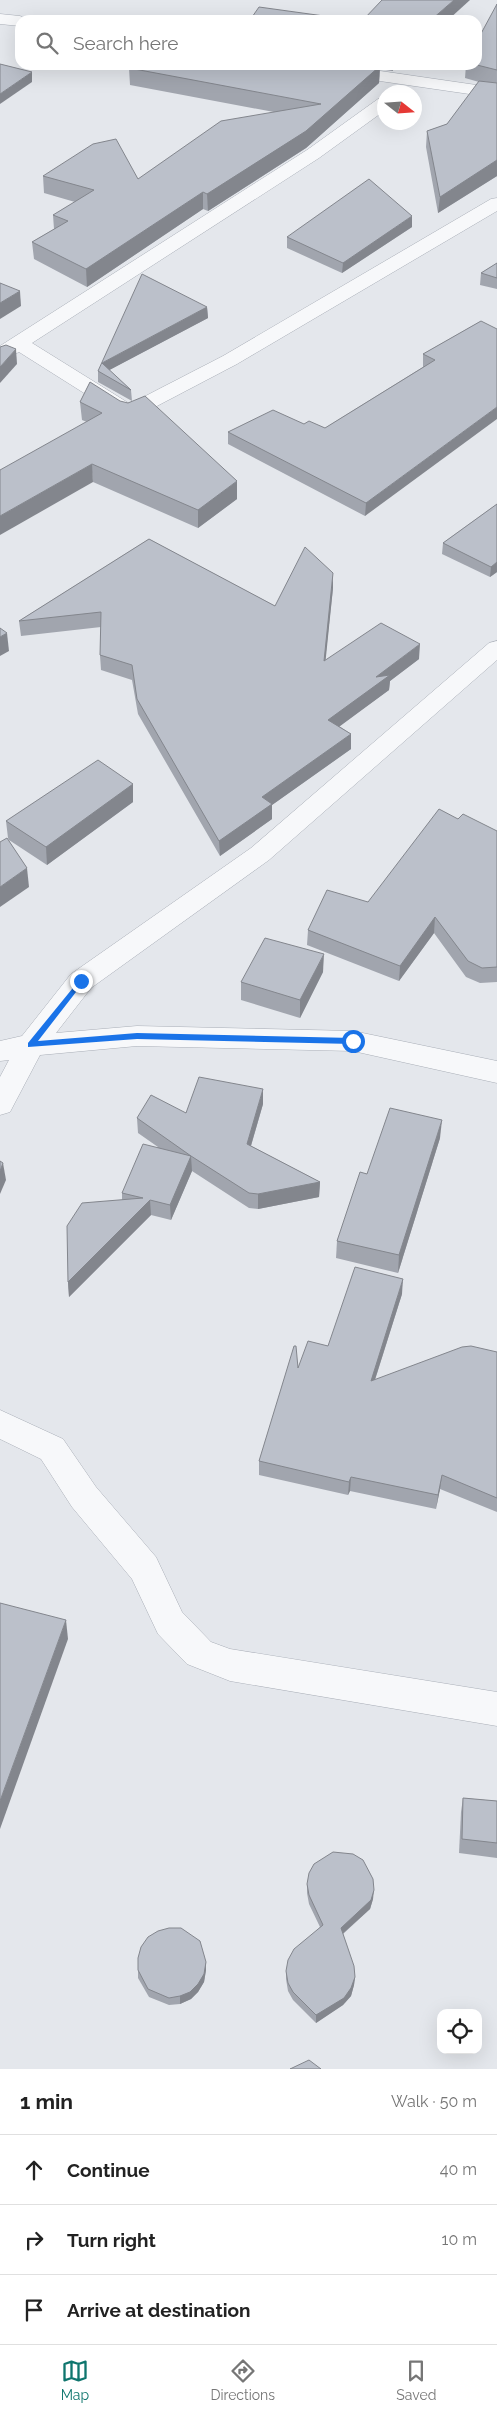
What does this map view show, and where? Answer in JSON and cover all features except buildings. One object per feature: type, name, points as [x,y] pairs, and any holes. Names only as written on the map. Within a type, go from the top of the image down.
[{"type":"street","points":[[0,18],[15,20]]},
{"type":"street","points":[[336,70],[497,93]]},
{"type":"street","points":[[410,85],[414,82]]},
{"type":"street","points":[[0,355],[20,344],[304,160],[377,108]]},
{"type":"street","points":[[20,344],[128,413],[230,360],[497,203]]},
{"type":"street","points":[[0,1104],[31,1045],[81,981],[260,854],[497,648]]},
{"type":"street","points":[[0,1051],[31,1045],[137,1036],[353,1041],[497,1072]]},
{"type":"street","points":[[0,1424],[52,1449],[84,1497],[144,1568],[170,1623],[199,1653],[230,1665],[497,1708]]},
{"type":"route","points":[[81,981],[31,1045],[137,1036],[353,1041]]}]
